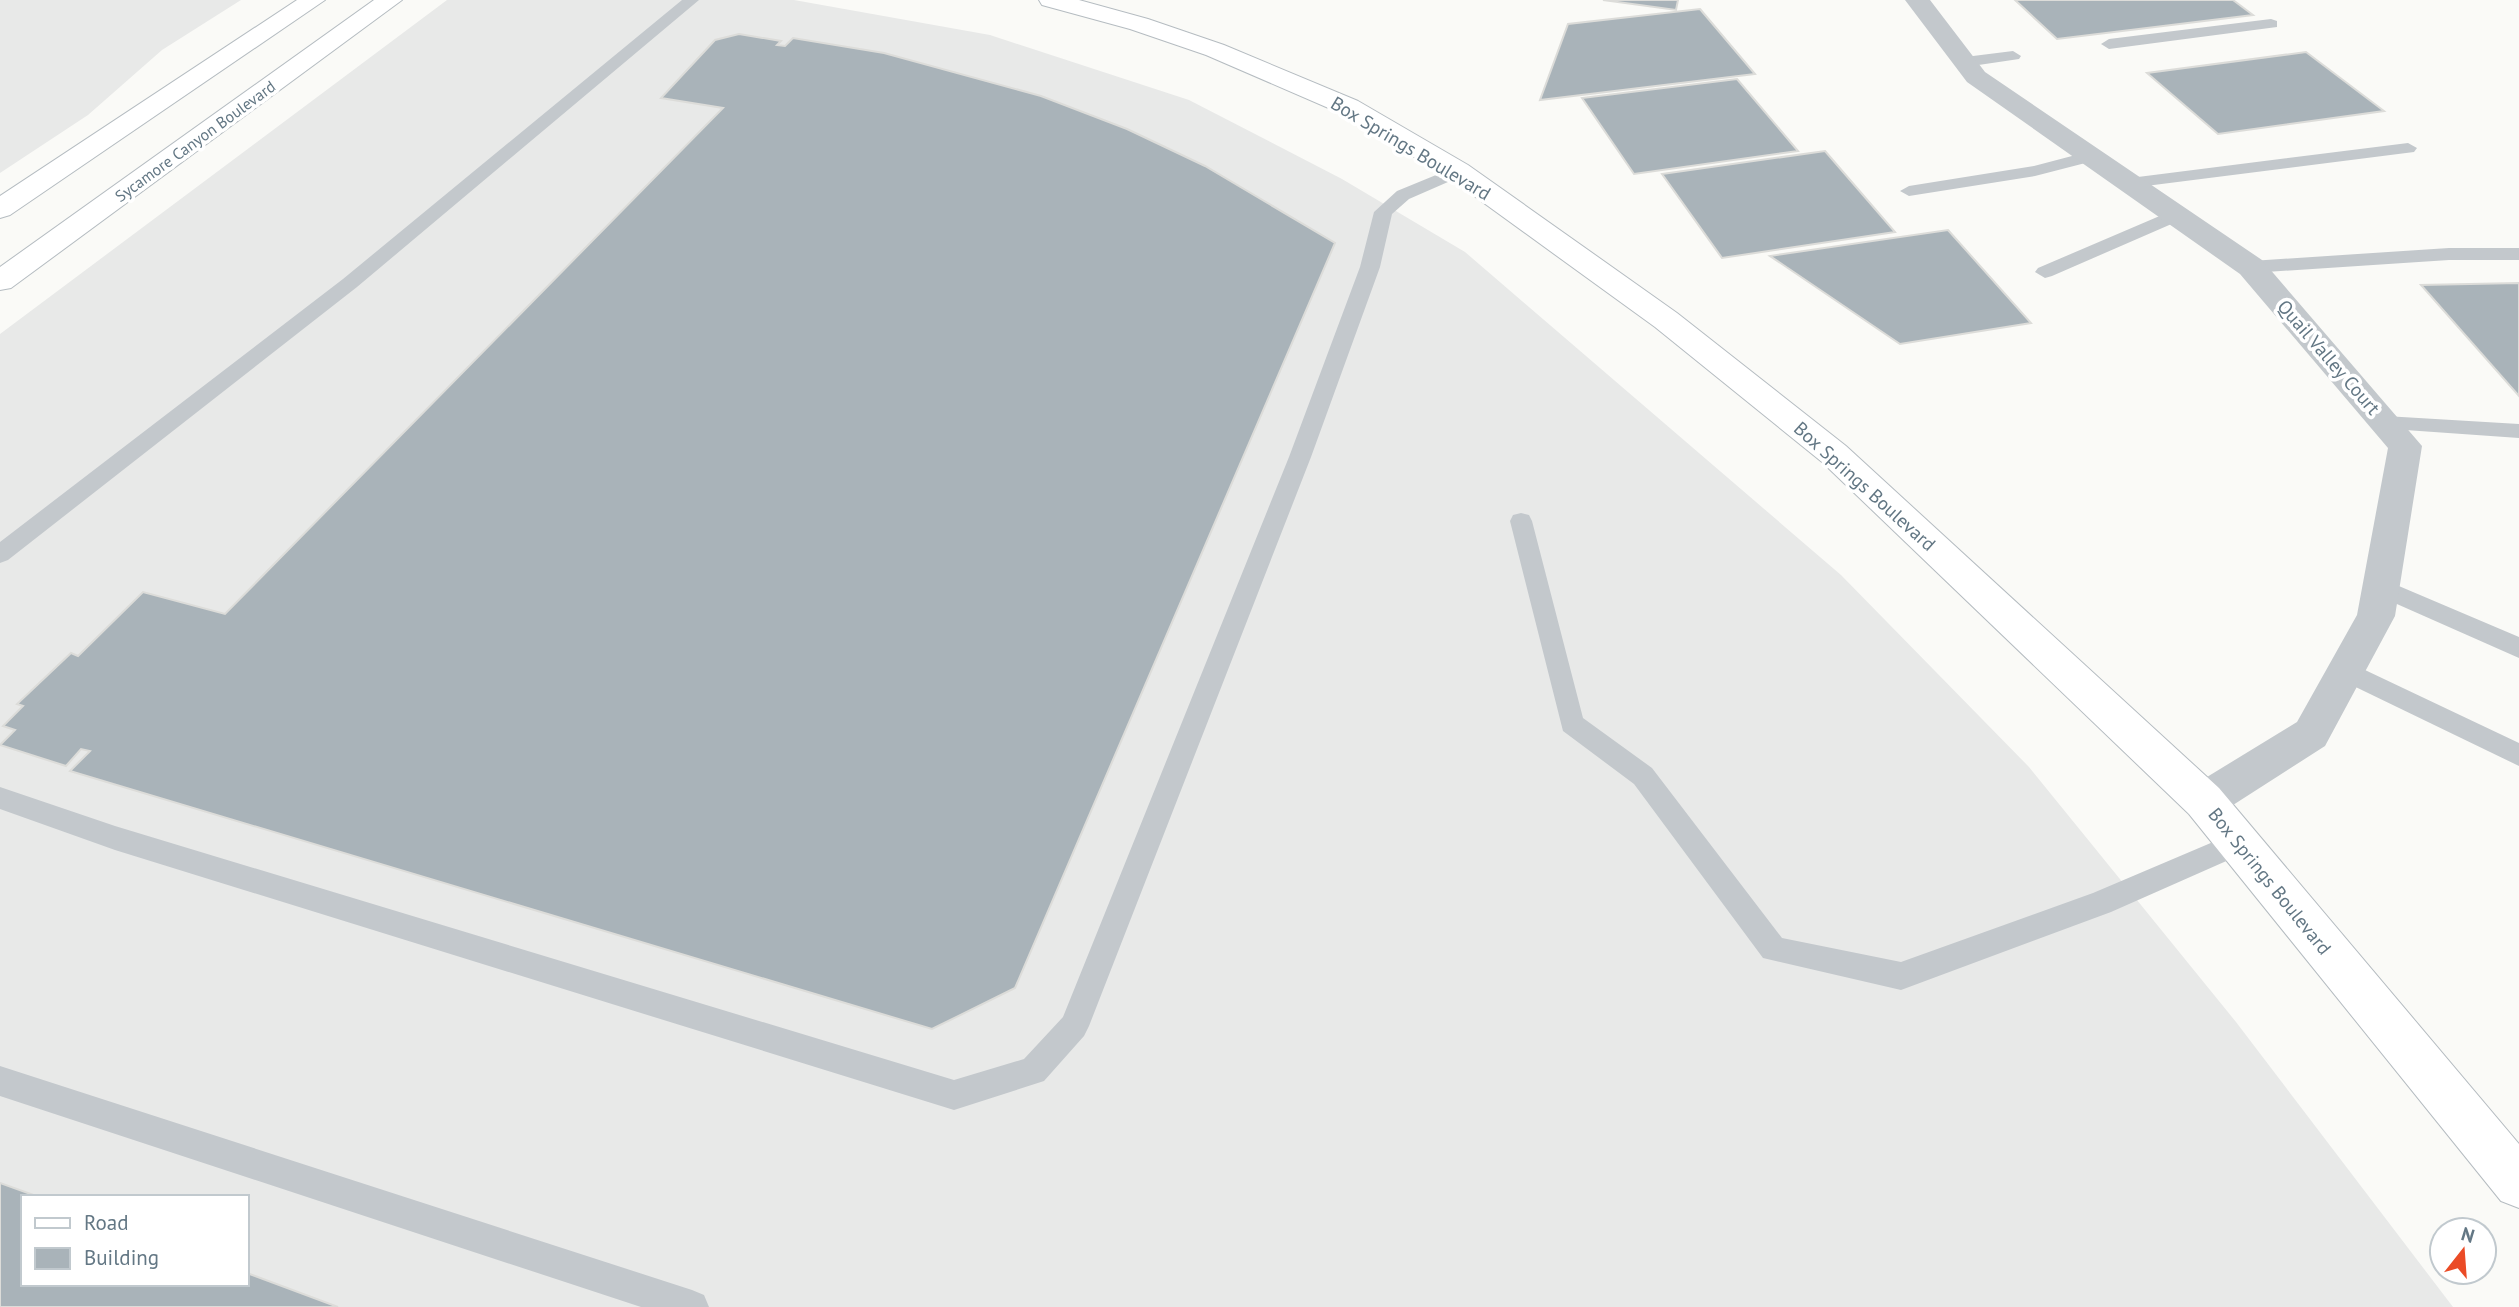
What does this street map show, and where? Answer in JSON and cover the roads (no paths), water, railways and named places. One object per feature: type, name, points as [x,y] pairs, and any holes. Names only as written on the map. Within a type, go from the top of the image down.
[{"type":"street","points":[[0,209],[313,0]]},
{"type":"street","name":"Sycamore Canyon Boulevard","points":[[0,281],[390,0]]},
{"type":"street","name":"Box Springs Boulevard","points":[[1051,0],[1139,24],[1281,76],[1349,107],[1458,171],[1666,320],[1834,454],[2204,801],[2519,1183]]},
{"type":"street","name":"Quail Valley Court","points":[[1917,0],[1976,77],[2251,267],[2405,446],[2376,616],[2311,734],[2204,801]]},
{"type":"lane","points":[[0,554],[152,440],[591,86],[691,0]]},
{"type":"lane","points":[[2109,44],[2271,24]]},
{"type":"lane","points":[[1965,62],[2013,56]]},
{"type":"lane","points":[[2130,183],[2407,148]]},
{"type":"lane","points":[[1909,191],[2035,171],[2091,156]]},
{"type":"lane","points":[[0,798],[116,838],[954,1095],[1033,1072],[1074,1026],[1300,457],[1370,267],[1383,212],[1404,195],[1458,171]]},
{"type":"lane","points":[[2045,272],[2176,215]]},
{"type":"lane","points":[[2251,267],[2449,254],[2519,254]]},
{"type":"lane","points":[[2385,423],[2519,431]]},
{"type":"lane","points":[[1521,521],[1572,724],[1643,776],[1773,949],[1901,976],[2101,904],[2239,843]]},
{"type":"lane","points":[[2380,587],[2519,648]]},
{"type":"lane","points":[[2346,671],[2519,755]]},
{"type":"lane","points":[[0,1081],[692,1307]]}]
